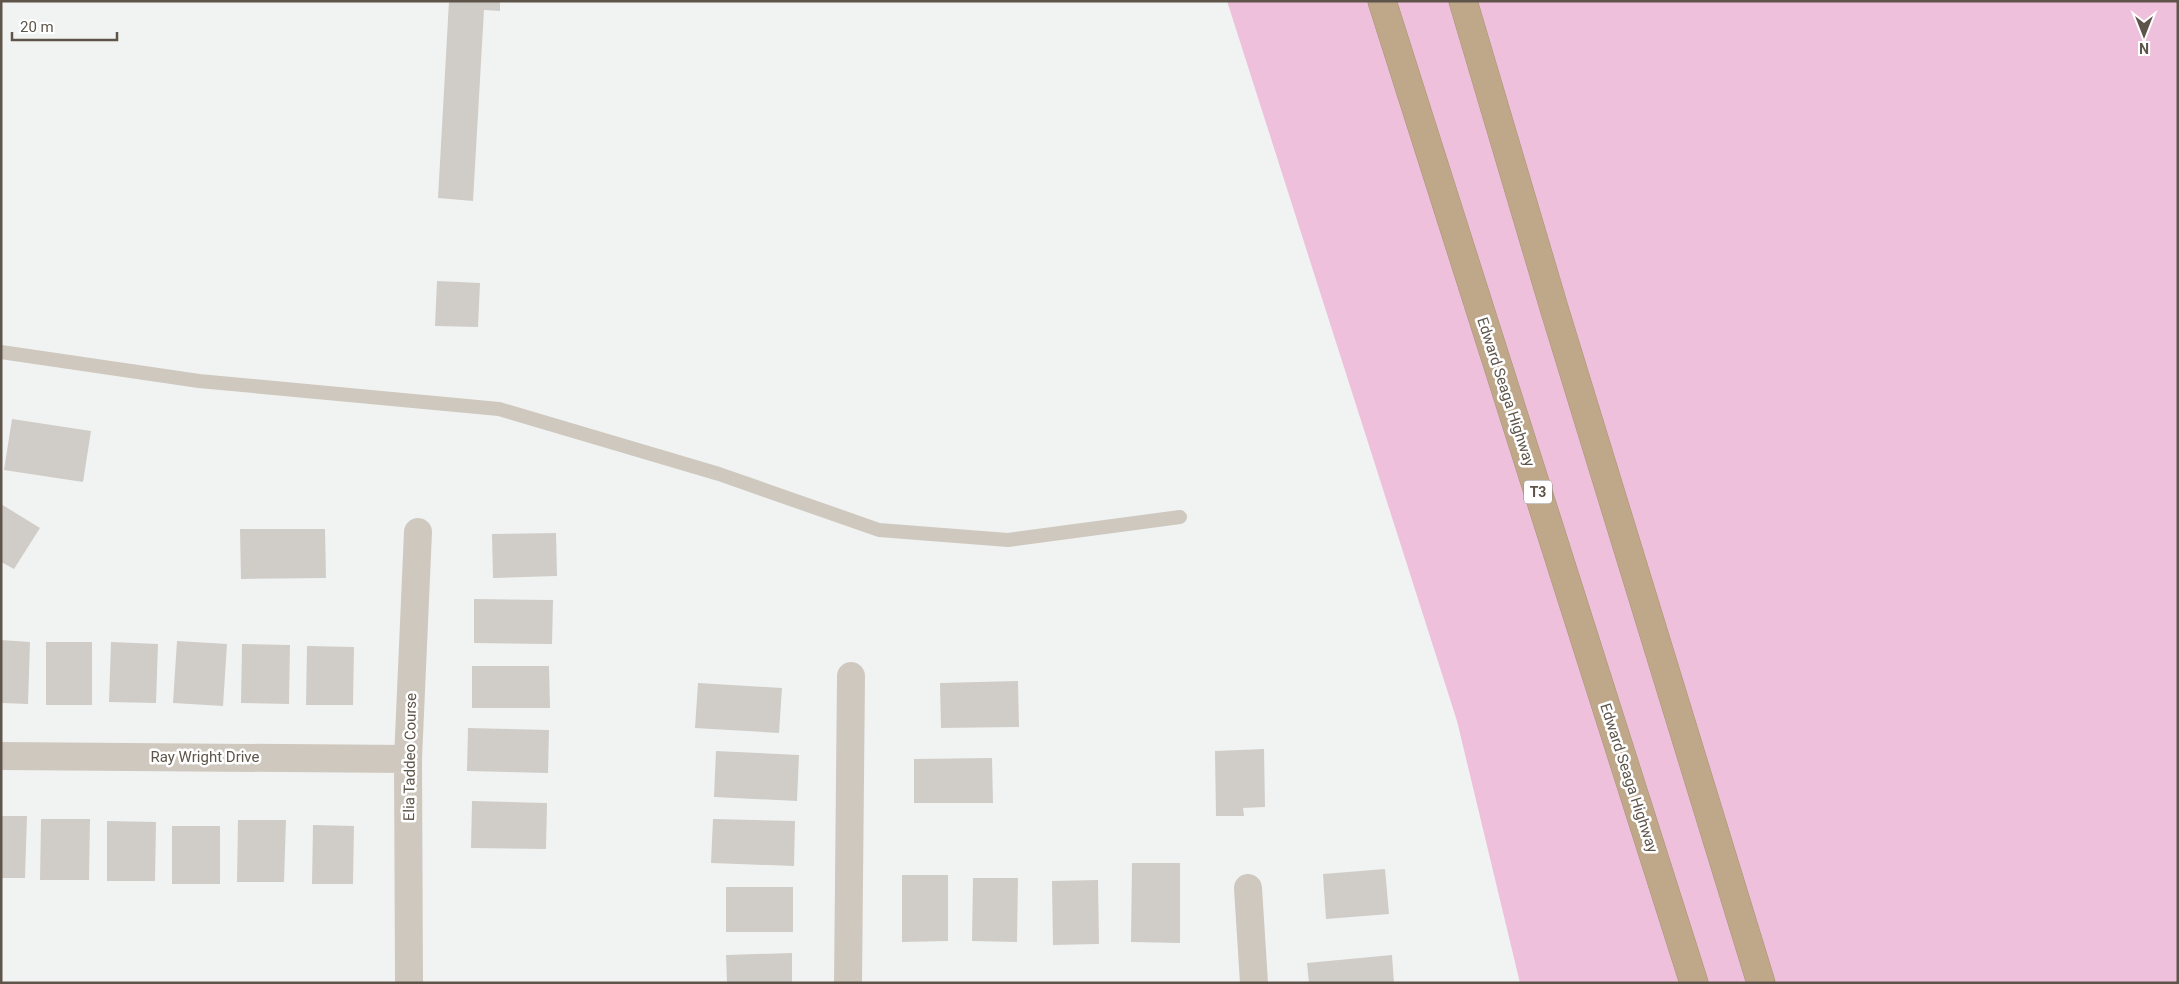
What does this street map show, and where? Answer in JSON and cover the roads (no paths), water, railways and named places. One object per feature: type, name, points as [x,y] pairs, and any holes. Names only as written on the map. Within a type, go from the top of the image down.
[{"type":"highway","name":"Edward Seaga Highway","points":[[1382,1],[1694,983]]},
{"type":"highway","points":[[1463,1],[1554,308],[1761,983]]},
{"type":"street","name":"Elia Taddeo Course","points":[[409,983],[408,759],[418,532]]},
{"type":"street","points":[[848,983],[851,676]]},
{"type":"street","name":"Ray Wright Drive","points":[[1,756],[408,759]]},
{"type":"street","points":[[1248,888],[1254,983]]},
{"type":"lane","points":[[1,352],[199,381],[498,409],[719,474],[879,530],[1008,540],[1180,517]]}]
